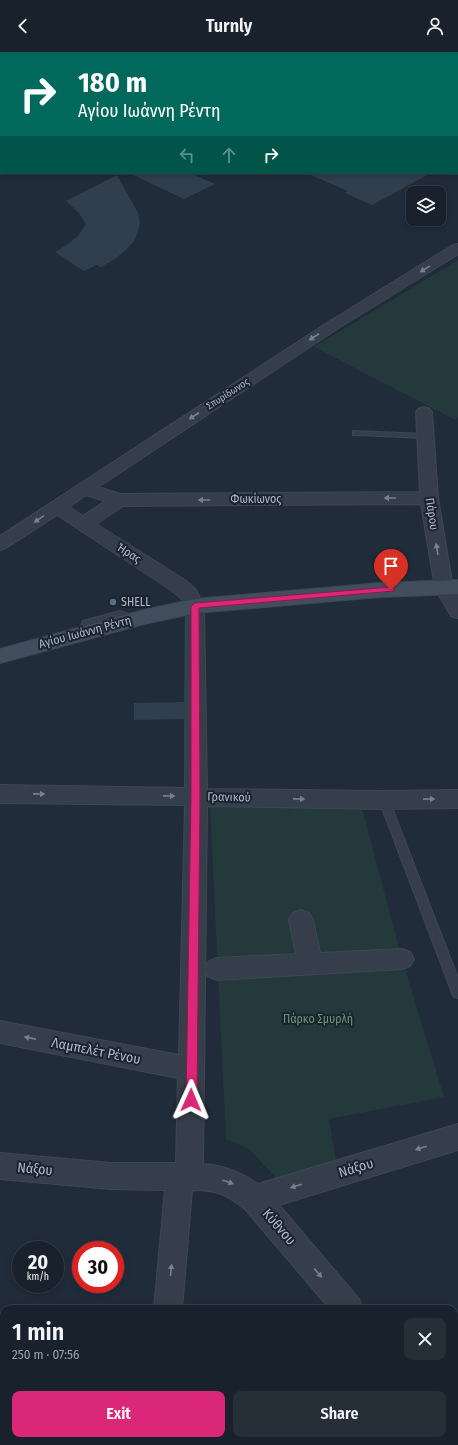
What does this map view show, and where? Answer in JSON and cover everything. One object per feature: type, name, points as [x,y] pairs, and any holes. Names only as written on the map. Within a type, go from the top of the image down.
[{"type":"street","name":"Σπυρίδωνος","points":[[0,544],[320,333],[458,248]]},
{"type":"street","name":"Πάρου","points":[[424,412],[424,436],[429,498],[458,611]]},
{"type":"street","name":"Φωκίωνος","points":[[85,489],[119,500],[429,498]]},
{"type":"street","points":[[84,523],[119,500]]},
{"type":"street","name":"Ήρας","points":[[57,507],[178,585],[189,595],[195,606]]},
{"type":"street","name":"Αγίου Ιωάννη Ρέντη","points":[[0,656],[134,619],[195,606],[380,590],[451,587]]},
{"type":"street","points":[[168,1305],[184,1177],[192,1069],[196,796],[195,606]]},
{"type":"street","name":"Γρανικού","points":[[0,794],[384,800],[458,799]]},
{"type":"street","points":[[301,920],[310,963]]},
{"type":"street","points":[[217,969],[402,959]]},
{"type":"street","name":"Λαμπελέτ Ρένου","points":[[0,1032],[192,1069]]},
{"type":"street","name":"Νάξου","points":[[255,1199],[458,1137]]},
{"type":"street","name":"Νάξου","points":[[0,1166],[110,1176],[184,1177]]},
{"type":"street","name":"Κύθνου","points":[[184,1177],[225,1180],[238,1186],[255,1199],[346,1305]]},
{"type":"lane","points":[[356,433],[424,436]]},
{"type":"lane","points":[[384,800],[458,993]]},
{"type":"green space","points":[[458,260],[458,417],[455,420],[314,347]]},
{"type":"green space","name":"Πάρκο Σµυρλή","points":[[210,806],[362,808],[402,959],[444,1097],[329,1119],[336,1162],[277,1179],[249,1149],[226,1139]]},
{"type":"building","points":[[131,174],[192,174],[215,184],[184,199]]},
{"type":"building","points":[[308,174],[429,174],[372,205],[345,193],[348,191]]},
{"type":"building","points":[[117,175],[138,213],[140,222],[138,231],[134,241],[115,259],[101,267],[97,265],[84,271],[55,252],[78,236],[86,224],[79,213],[66,201]]},
{"type":"building","points":[[184,702],[184,719],[134,720],[134,703]]},
{"type":"place","name":"SHELL","points":[[113,602]]},
{"type":"route","points":[[191,1100],[196,796],[195,606],[391,590]]}]
